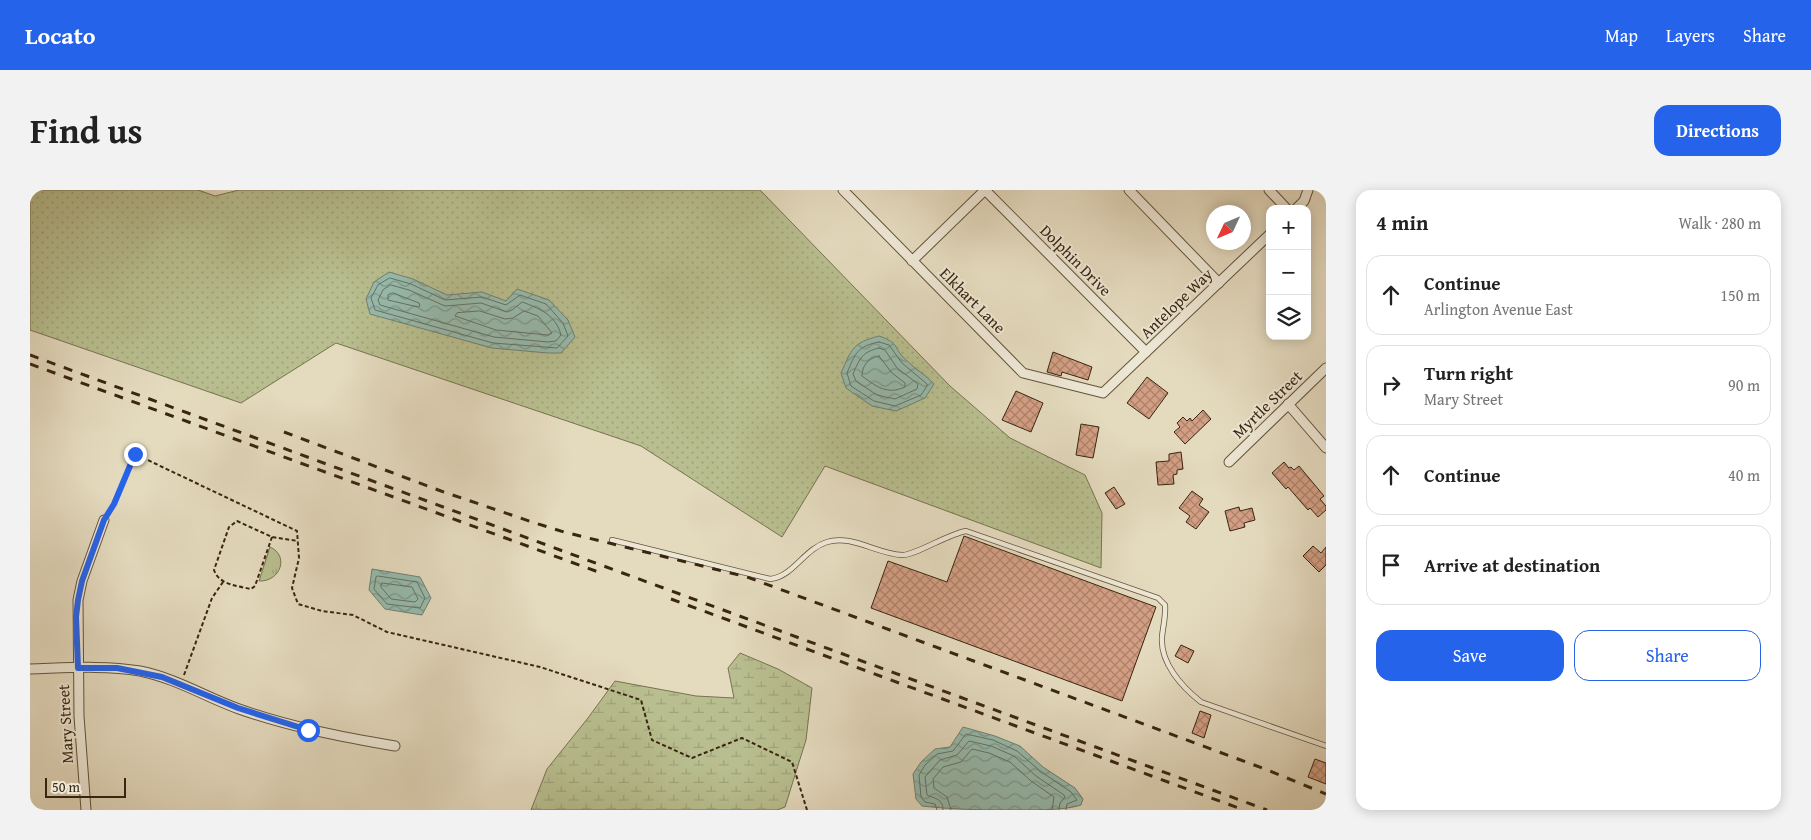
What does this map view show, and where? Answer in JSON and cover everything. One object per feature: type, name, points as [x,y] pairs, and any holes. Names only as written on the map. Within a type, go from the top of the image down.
[{"type":"street","name":"Elkhart Lane","points":[[843,190],[1023,372],[1103,393]]},
{"type":"street","points":[[912,260],[985,190]]},
{"type":"street","name":"Dolphin Drive","points":[[985,190],[1146,352]]},
{"type":"street","points":[[1129,190],[1219,283]]},
{"type":"street","points":[[1269,190],[1283,205]]},
{"type":"street","points":[[1300,205],[1304,201],[1308,190]]},
{"type":"street","name":"Antelope Way","points":[[1103,393],[1266,238]]},
{"type":"street","name":"Myrtle Street","points":[[1228,462],[1326,368]]},
{"type":"street","points":[[1288,404],[1326,448]]},
{"type":"street","name":"Mary Street","points":[[86,810],[80,743],[78,600],[82,581],[104,520]]},
{"type":"street","points":[[30,669],[117,668],[141,672],[162,677],[278,722],[317,732],[395,746]]},
{"type":"lane","points":[[612,540],[770,579],[778,578],[814,548],[828,542],[839,540],[850,542],[905,556],[945,537],[966,531],[1158,598],[1165,605],[1162,637],[1165,659],[1192,695],[1201,702],[1326,746]]},
{"type":"path","points":[[104,520],[114,504],[135,454],[297,531],[299,558],[292,588],[298,604],[322,611],[353,615],[386,632],[540,667],[641,700],[652,740],[692,758],[742,738],[792,762],[806,810]]},
{"type":"path","points":[[272,537],[255,586],[251,589],[223,582],[216,577],[214,570],[229,526],[237,522],[272,537],[298,541]]},
{"type":"path","points":[[180,684],[212,598],[223,582]]},
{"type":"green space","points":[[30,190],[198,190],[215,196],[239,190],[760,190],[950,386],[1010,438],[1085,475],[1102,513],[1101,568],[825,466],[782,537],[641,446],[336,343],[241,403],[30,330]]},
{"type":"green space","points":[[270,547],[280,556],[280,568],[272,577],[259,581]]},
{"type":"green space","points":[[740,653],[778,669],[812,688],[806,740],[785,807],[777,810],[531,810],[547,769],[615,681],[696,696],[734,698],[728,668]]},
{"type":"water","points":[[389,272],[413,279],[447,295],[482,292],[506,301],[517,289],[549,300],[568,320],[575,337],[561,353],[492,348],[370,314],[366,299],[374,282]]},
{"type":"water","points":[[879,336],[890,341],[906,360],[934,384],[925,398],[896,411],[872,406],[846,388],[841,373],[854,348],[863,341]]},
{"type":"water","points":[[372,569],[420,577],[431,598],[422,615],[385,609],[369,590]]},
{"type":"water","points":[[963,727],[995,736],[1020,746],[1043,767],[1075,788],[1083,799],[1081,805],[1060,809],[1029,810],[972,810],[922,806],[916,799],[913,774],[921,762],[935,749],[950,747]]},
{"type":"building","points":[[1053,352],[1092,367],[1088,380],[1062,372],[1061,376],[1047,372]]},
{"type":"building","points":[[1147,377],[1168,393],[1149,419],[1127,403]]},
{"type":"building","points":[[1016,391],[1043,403],[1031,432],[1002,420]]},
{"type":"building","points":[[1203,410],[1211,419],[1185,444],[1174,432],[1180,427],[1177,423],[1183,417],[1187,421],[1190,418],[1192,421]]},
{"type":"building","points":[[1081,424],[1099,427],[1093,458],[1076,455]]},
{"type":"building","points":[[1181,452],[1183,469],[1177,470],[1177,474],[1173,475],[1174,484],[1158,485],[1156,462],[1169,461],[1169,454]]},
{"type":"building","points":[[1284,462],[1289,468],[1291,467],[1294,470],[1299,466],[1324,496],[1320,499],[1326,506],[1326,510],[1318,517],[1310,508],[1308,510],[1288,487],[1286,489],[1272,473]]},
{"type":"building","points":[[1114,487],[1125,504],[1116,509],[1105,493]]},
{"type":"building","points":[[1192,491],[1203,499],[1199,505],[1209,512],[1196,529],[1186,522],[1190,516],[1179,508]]},
{"type":"building","points":[[1239,507],[1240,511],[1252,508],[1255,520],[1244,523],[1245,527],[1230,531],[1225,511]]},
{"type":"building","points":[[964,536],[1156,607],[1122,701],[871,608],[888,561],[947,582]]},
{"type":"building","points":[[1313,546],[1321,553],[1326,547],[1326,565],[1319,572],[1303,556]]},
{"type":"building","points":[[1181,645],[1194,651],[1188,663],[1175,656]]},
{"type":"building","points":[[1200,711],[1211,715],[1204,738],[1192,733]]},
{"type":"building","points":[[1315,759],[1326,763],[1326,784],[1308,777]]},
{"type":"railway","points":[[30,355],[1267,810]]},
{"type":"railway","points":[[30,364],[601,573]]},
{"type":"railway","points":[[284,432],[441,491],[532,522],[564,532],[747,577],[1265,769],[1326,794]]},
{"type":"railway","points":[[671,599],[1244,810]]},
{"type":"route","points":[[135,454],[114,504],[104,520],[82,581],[76,617],[78,668],[117,668],[162,677],[238,708],[308,730]]}]
